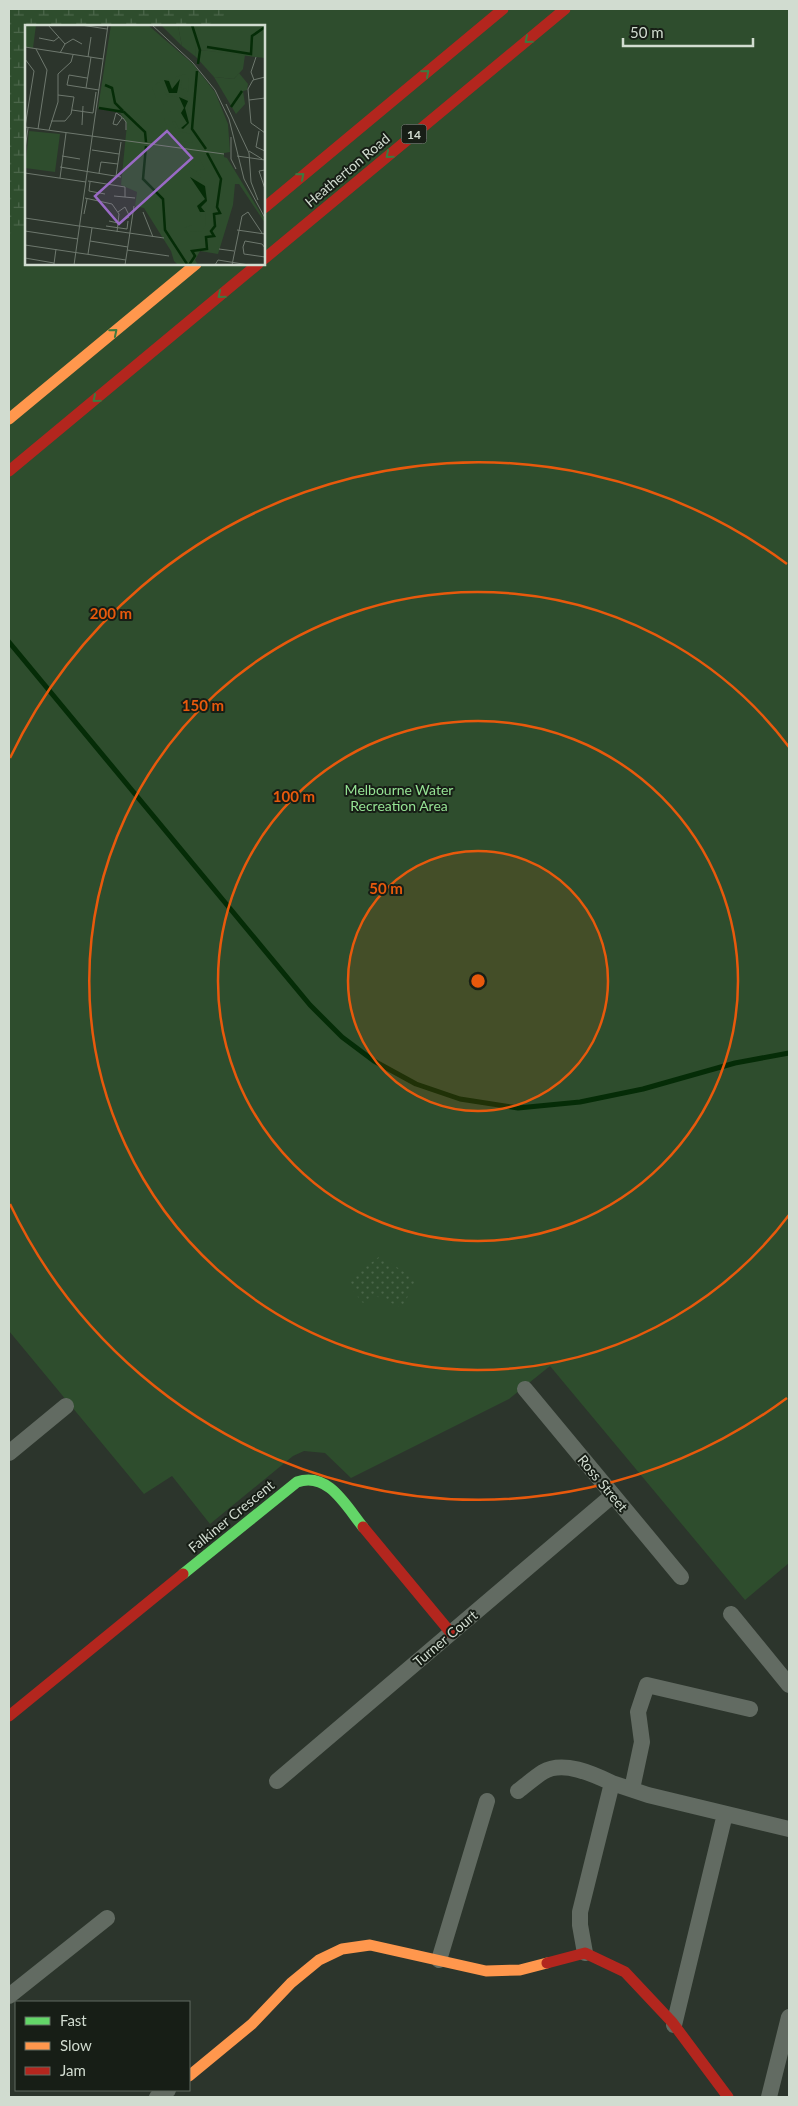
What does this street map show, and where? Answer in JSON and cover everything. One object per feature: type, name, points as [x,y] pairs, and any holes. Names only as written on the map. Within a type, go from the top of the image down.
[{"type":"main road","name":"Heatherton Road","points":[[265,207],[503,9]]},
{"type":"main road","name":"Heatherton Road","points":[[265,258],[565,9]]},
{"type":"main road","points":[[9,419],[195,265]]},
{"type":"main road","points":[[9,471],[257,265]]},
{"type":"main road","name":"Falkiner Crescent","points":[[9,1716],[297,1482],[305,1479],[318,1479],[329,1486],[451,1633]]},
{"type":"main road","points":[[190,2075],[252,2024],[308,1968],[342,1949],[370,1945],[486,1971],[510,1971],[538,1967],[585,1953],[625,1972],[674,2025],[728,2097]]},
{"type":"street","name":"Ross Street","points":[[525,1389],[681,1577]]},
{"type":"street","points":[[9,1453],[66,1406]]},
{"type":"street","name":"Turner Court","points":[[277,1781],[613,1495]]},
{"type":"street","points":[[731,1614],[789,1685]]},
{"type":"street","points":[[632,1789],[642,1742],[638,1712],[646,1685],[750,1708]]},
{"type":"street","points":[[518,1791],[544,1771],[562,1767],[597,1775],[648,1795],[789,1829]]},
{"type":"street","points":[[585,1953],[580,1925],[580,1912],[612,1782]]},
{"type":"street","points":[[439,1960],[488,1801]]},
{"type":"street","points":[[674,2025],[725,1814]]},
{"type":"street","points":[[9,1996],[108,1918]]},
{"type":"street","points":[[769,2097],[789,2017]]},
{"type":"green space","name":"Melbourne Water Recreation Area","points":[[9,9],[789,9],[789,1563],[745,1600],[550,1366],[509,1399],[351,1478],[325,1453],[304,1451],[293,1456],[210,1524],[172,1476],[144,1494],[9,1331]]},
{"type":"green space","points":[[9,9],[235,9],[208,25],[25,25],[25,226],[9,234]]},
{"type":"green space","points":[[380,1256],[416,1280],[402,1308],[374,1295],[363,1303],[346,1282]]},
{"type":"waterway","points":[[9,642],[310,1005],[342,1037],[374,1061],[416,1084],[460,1099],[518,1108],[580,1102],[643,1089],[735,1063],[789,1053]]},
{"type":"traffic: fast","points":[[183,1574],[297,1482],[318,1481],[327,1486],[343,1501],[363,1527]]},
{"type":"traffic: slow","points":[[9,419],[195,265]]},
{"type":"traffic: slow","points":[[190,2075],[252,2024],[291,1983],[319,1960],[342,1949],[370,1945],[486,1971],[520,1970],[547,1963]]},
{"type":"traffic: jam","points":[[265,207],[503,9]]},
{"type":"traffic: jam","points":[[265,258],[565,9]]},
{"type":"traffic: jam","points":[[9,471],[257,265]]},
{"type":"traffic: jam","points":[[363,1527],[451,1633]]},
{"type":"traffic: jam","points":[[9,1716],[183,1574]]},
{"type":"traffic: jam","points":[[547,1963],[585,1953],[625,1972],[672,2022],[728,2097]]}]
